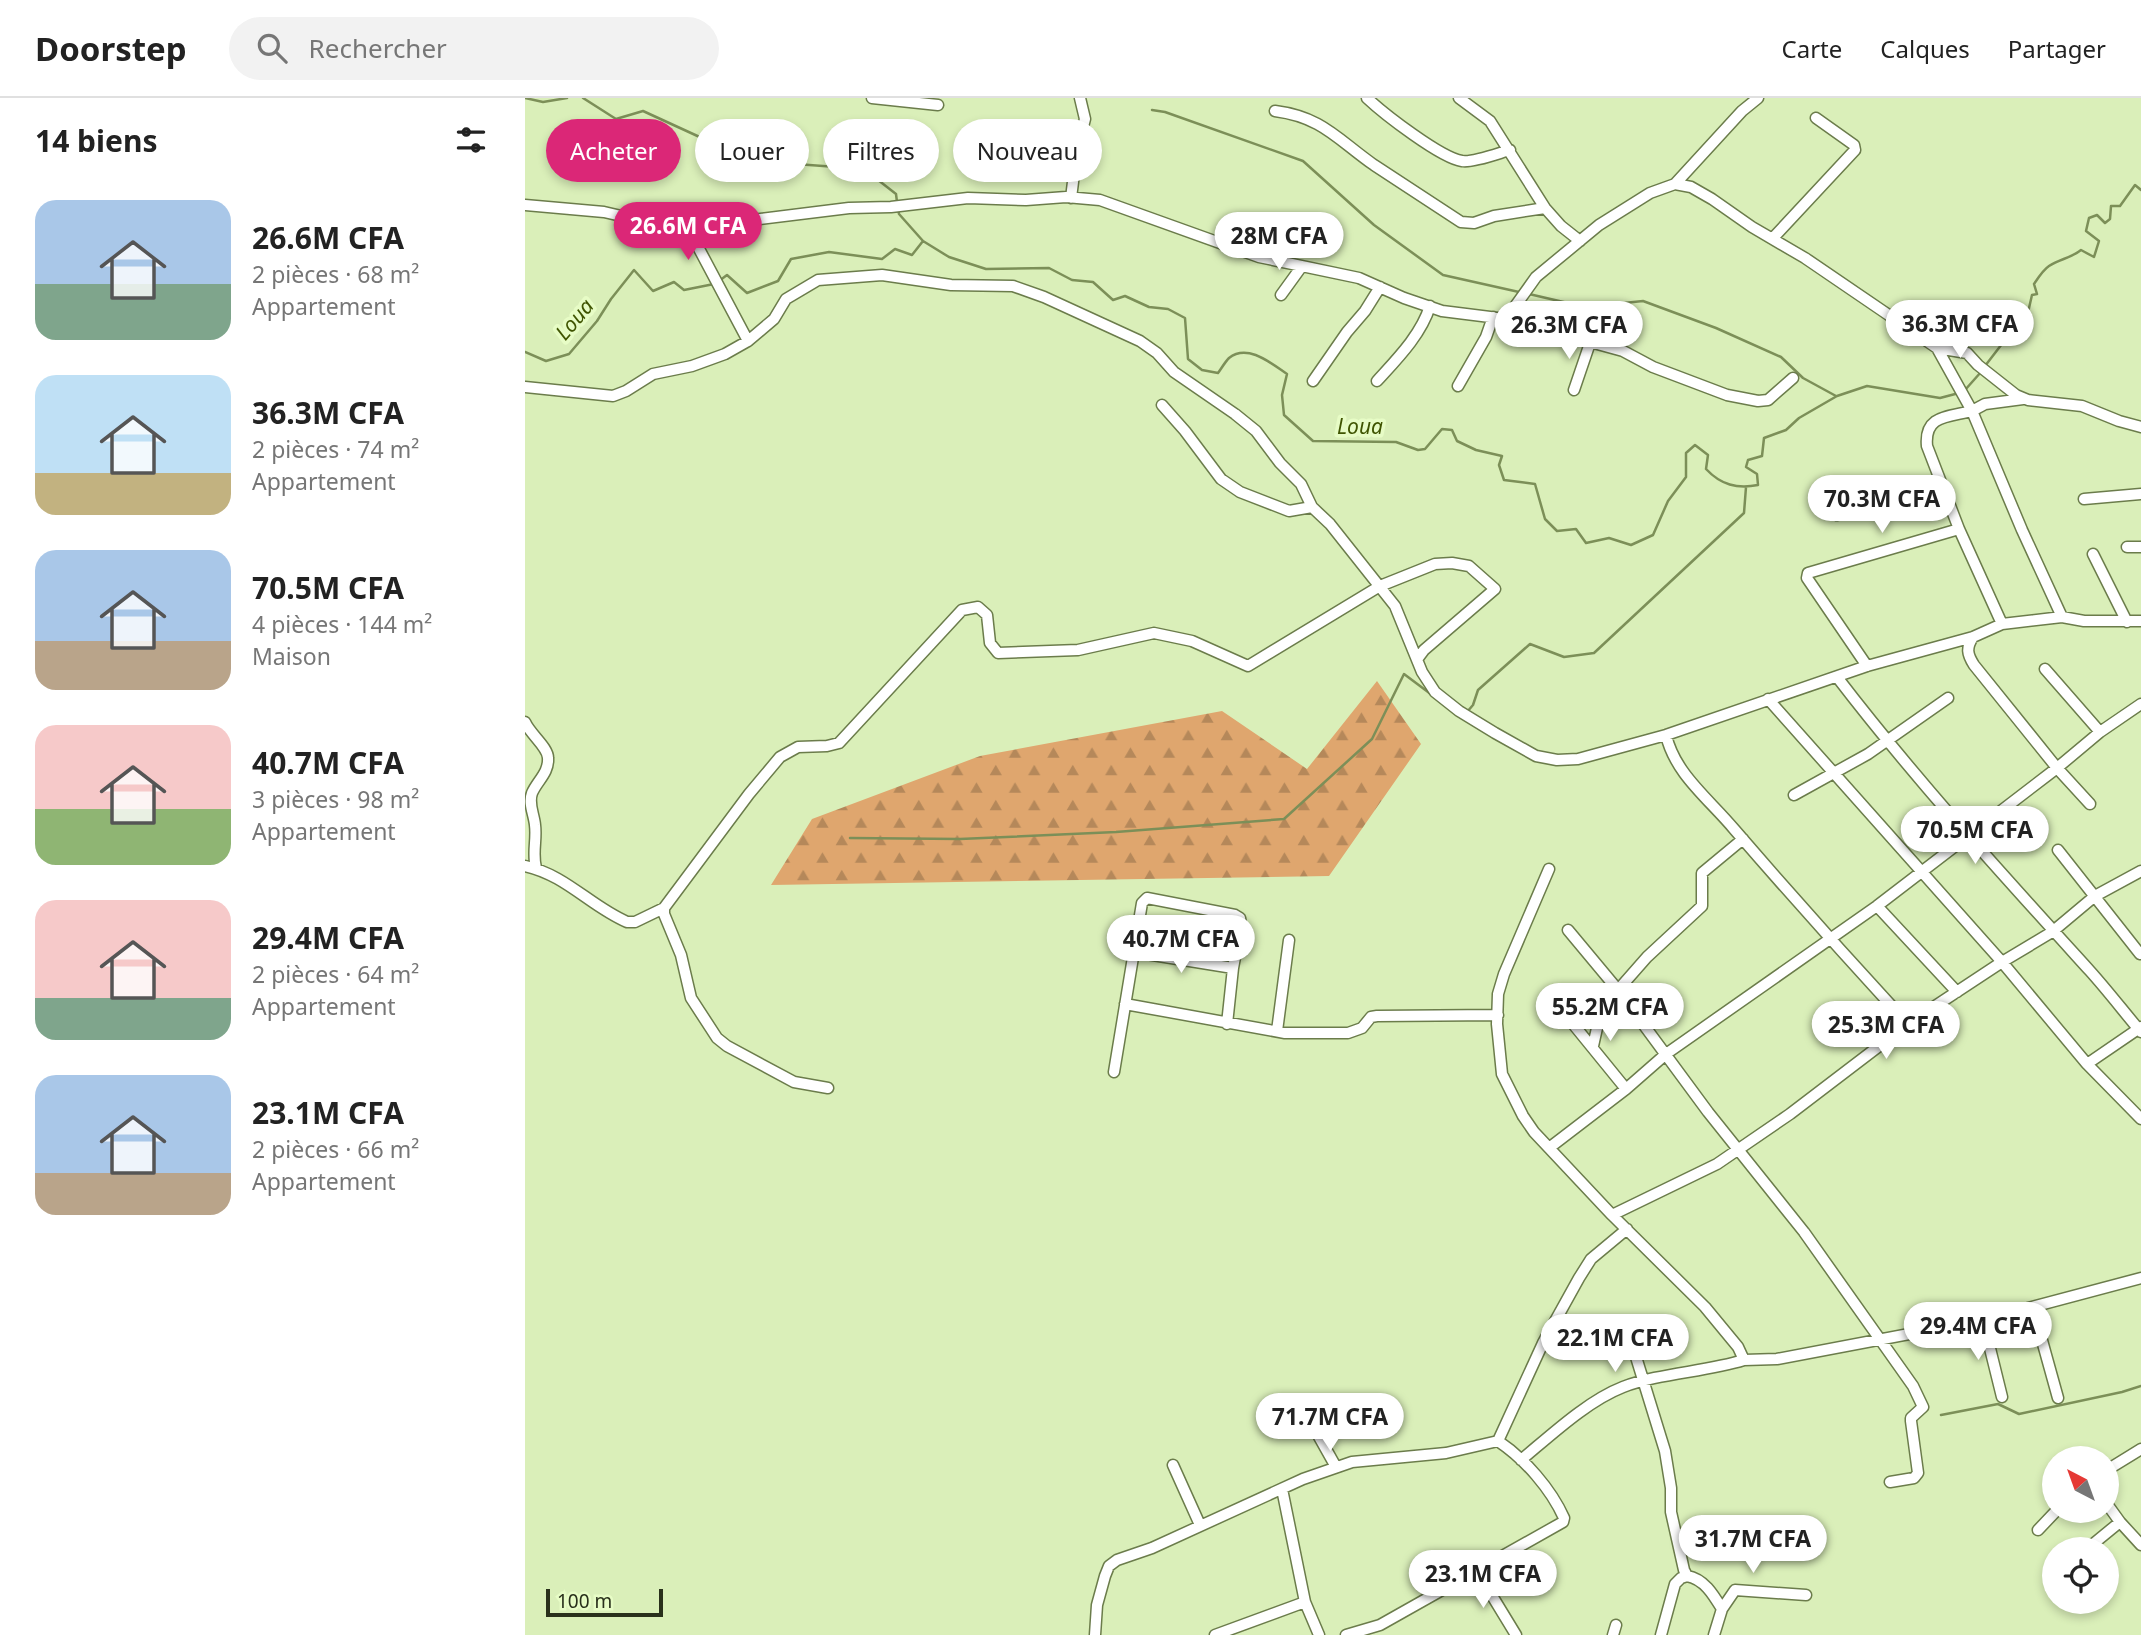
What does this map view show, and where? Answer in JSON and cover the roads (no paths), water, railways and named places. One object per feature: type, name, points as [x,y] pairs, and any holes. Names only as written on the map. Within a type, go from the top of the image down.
[{"type":"street","points":[[872,98],[938,105]]},
{"type":"street","points":[[1071,198],[1077,150],[1085,119],[1080,98]]},
{"type":"street","points":[[1367,98],[1431,147],[1463,162],[1510,150]]},
{"type":"street","points":[[1459,98],[1490,121],[1545,208],[1561,226],[1580,241]]},
{"type":"street","points":[[1506,319],[1536,277],[1599,225],[1650,193],[1675,184],[1742,111],[1758,98]]},
{"type":"street","points":[[1275,111],[1299,114],[1320,124],[1371,163],[1461,222],[1474,223],[1494,216],[1545,208]]},
{"type":"street","points":[[1773,238],[1855,150],[1854,145],[1816,118]]},
{"type":"street","points":[[1675,184],[1691,187],[1773,238],[1937,348],[1967,353],[2009,391],[2023,399]]},
{"type":"street","points":[[525,205],[604,212],[660,225],[688,228],[849,208],[905,206],[968,198],[1100,200],[1259,257],[1359,278],[1442,311],[1506,319],[1623,351],[1653,367],[1727,395],[1758,401],[1768,400],[1793,378]]},
{"type":"street","points":[[688,228],[748,341]]},
{"type":"street","points":[[1280,295],[1302,267]]},
{"type":"street","points":[[525,387],[613,396],[627,391],[653,374],[692,366],[725,354],[748,341],[774,319],[786,299],[818,281],[882,275],[951,285],[1013,286],[1044,297],[1149,347],[1174,372],[1256,431],[1280,463],[1301,484],[1312,508],[1330,524],[1395,606],[1422,672],[1435,692],[1464,714],[1537,756],[1557,760],[1578,759],[1666,735],[1867,666],[1973,637],[2002,624],[2062,617],[2084,621],[2141,621]]},
{"type":"street","points":[[1313,381],[1347,332],[1365,312],[1380,287]]},
{"type":"street","points":[[1377,381],[1416,334],[1426,319],[1430,306]]},
{"type":"street","points":[[1458,386],[1486,337],[1493,317]]},
{"type":"street","points":[[1574,390],[1590,342]]},
{"type":"street","points":[[1937,348],[1972,411],[2062,617]]},
{"type":"street","points":[[2002,624],[1959,529],[1927,446],[1928,427],[1934,420],[1972,411],[1985,404],[2023,399],[2082,406],[2141,427]]},
{"type":"street","points":[[1161,405],[1185,430],[1221,479],[1240,492],[1289,511],[1312,508]]},
{"type":"street","points":[[1837,515],[1942,485]]},
{"type":"street","points":[[2084,499],[2141,494]]},
{"type":"street","points":[[1867,666],[1807,578],[1808,573],[1959,529]]},
{"type":"street","points":[[2127,548],[2141,547]]},
{"type":"street","points":[[2093,554],[2127,622]]},
{"type":"street","points":[[525,866],[566,882],[587,899],[627,922],[635,922],[664,908],[780,757],[798,747],[839,743],[936,636],[968,607],[978,607],[987,615],[990,643],[998,653],[1078,650],[1154,633],[1192,641],[1248,666],[1380,586],[1435,564],[1469,566],[1495,589],[1418,658]]},
{"type":"street","points":[[1973,637],[1968,646],[1968,654],[1974,665],[2057,768],[2090,804]]},
{"type":"street","points":[[2045,670],[2100,732]]},
{"type":"street","points":[[1837,677],[1886,741],[2140,1030],[2087,1064]]},
{"type":"street","points":[[1794,795],[1868,754],[1948,698]]},
{"type":"street","points":[[1768,699],[2002,962],[2087,1064],[2141,1119]]},
{"type":"street","points":[[1549,1148],[1665,1054],[1877,905],[2100,732],[2141,704]]},
{"type":"street","points":[[525,722],[530,734],[549,760],[530,803],[535,823],[533,850],[536,869]]},
{"type":"street","points":[[1666,735],[1670,753],[1677,765],[1828,938],[1908,1024]]},
{"type":"street","points":[[1593,1046],[1597,1028],[1618,990],[1647,957],[1699,909],[1702,902],[1702,873],[1743,839]]},
{"type":"street","points":[[2058,850],[2140,954]]},
{"type":"street","points":[[1549,869],[1498,994],[1503,1074],[1523,1116],[1549,1148],[1705,1307],[1738,1347],[1744,1360]]},
{"type":"street","points":[[1612,1215],[1689,1180],[1738,1150],[1908,1024],[2052,932],[2095,896],[2141,871]]},
{"type":"street","points":[[1114,1072],[1142,903],[1145,899],[1238,916],[1241,925],[1227,1024]]},
{"type":"street","points":[[1877,905],[1957,992]]},
{"type":"street","points":[[664,908],[685,970],[691,998],[717,1038],[794,1082],[828,1088]]},
{"type":"street","points":[[1568,930],[1618,990],[1738,1150],[1804,1232],[1913,1386],[1923,1407],[1911,1418],[1918,1473],[1917,1477],[1890,1482]]},
{"type":"street","points":[[1277,1031],[1289,940]]},
{"type":"street","points":[[1134,952],[1233,968]]},
{"type":"street","points":[[1125,1004],[1277,1031],[1348,1033],[1362,1028],[1371,1017],[1377,1016],[1498,1015]]},
{"type":"street","points":[[1569,1019],[1626,1088]]},
{"type":"street","points":[[1498,1441],[1543,1343],[1579,1278],[1591,1259],[1627,1229]]},
{"type":"street","points":[[1521,1460],[1594,1404],[1622,1388],[1644,1381],[1720,1368],[1744,1360],[1777,1359],[1983,1320],[2141,1278]]},
{"type":"street","points":[[2033,1308],[2057,1398]]},
{"type":"street","points":[[1983,1320],[2002,1397]]},
{"type":"street","points":[[1628,1331],[1665,1451],[1671,1488],[1671,1512],[1687,1576]]},
{"type":"street","points":[[1313,1426],[1336,1467]]},
{"type":"street","points":[[1346,1635],[1382,1630],[1563,1522],[1559,1506],[1521,1460],[1498,1441]]},
{"type":"street","points":[[1095,1635],[1097,1605],[1109,1566],[1117,1560],[1152,1548],[1282,1489],[1352,1462],[1446,1453],[1498,1441]]},
{"type":"street","points":[[2119,1463],[2141,1449]]},
{"type":"street","points":[[1173,1465],[1200,1525]]},
{"type":"street","points":[[1282,1489],[1305,1602],[1319,1635]]},
{"type":"street","points":[[2102,1537],[2120,1522],[2141,1545]]},
{"type":"street","points":[[2038,1530],[2045,1523]]},
{"type":"street","points":[[1477,1571],[1516,1635]]},
{"type":"street","points":[[1661,1635],[1675,1584],[1681,1578],[1694,1577],[1703,1583],[1722,1609]]},
{"type":"street","points":[[1714,1635],[1722,1609],[1735,1590],[1806,1595]]},
{"type":"street","points":[[1215,1635],[1305,1602]]},
{"type":"waterway","points":[[525,98],[543,102],[567,98]]},
{"type":"waterway","points":[[583,98],[616,119],[643,111],[704,139],[782,163],[864,169],[896,194],[897,202]]},
{"type":"waterway","points":[[1152,110],[1165,112],[1303,161],[1374,225],[1443,275],[1519,292]]},
{"type":"waterway","name":"Loua","points":[[1985,366],[2005,340],[2017,336],[2019,328],[2026,321],[2032,295],[2037,294],[2034,284],[2045,270],[2081,250],[2094,257],[2099,241],[2086,231],[2089,218],[2097,215],[2105,223],[2110,219],[2111,206],[2120,206],[2135,185],[2141,190]]},
{"type":"waterway","points":[[898,209],[899,214],[923,241]]},
{"type":"waterway","name":"Loua","points":[[719,281],[727,275],[747,293],[778,281],[791,259],[829,252],[882,259],[895,249],[912,255],[923,241],[949,257],[986,269],[1049,268],[1072,280],[1093,282],[1113,300],[1125,296],[1149,307],[1168,309],[1185,318],[1188,359],[1202,370],[1218,373],[1229,358],[1244,353],[1274,365],[1287,374],[1282,395],[1284,415],[1313,441],[1396,442],[1418,450],[1425,449],[1442,429],[1452,430],[1457,441],[1476,450],[1502,456],[1499,465],[1504,480],[1535,484],[1545,519],[1557,531],[1576,529],[1586,543],[1609,538],[1631,545],[1653,535],[1668,501],[1686,477],[1686,453],[1695,445],[1708,455],[1706,469],[1717,479],[1736,486],[1758,485],[1757,474],[1746,467],[1748,460],[1762,456],[1764,438],[1786,430],[1799,418],[1837,396],[1867,386],[1940,398],[1959,393]]},
{"type":"waterway","name":"Loua","points":[[525,352],[546,361],[569,354],[634,270],[653,291],[674,282],[684,290],[714,284]]},
{"type":"waterway","points":[[1529,294],[1585,307],[1643,301],[1716,328],[1781,357],[1803,378],[1836,396]]},
{"type":"waterway","name":"Loua","points":[[1965,390],[1981,372]]},
{"type":"waterway","points":[[1467,712],[1473,705],[1478,690],[1530,644],[1564,657],[1594,653],[1744,513],[1746,487]]},
{"type":"waterway","points":[[850,838],[960,839],[1116,832],[1284,819],[1372,739],[1404,674],[1432,695]]},
{"type":"waterway","points":[[1941,1415],[1998,1404],[2019,1414],[2141,1386]]}]
